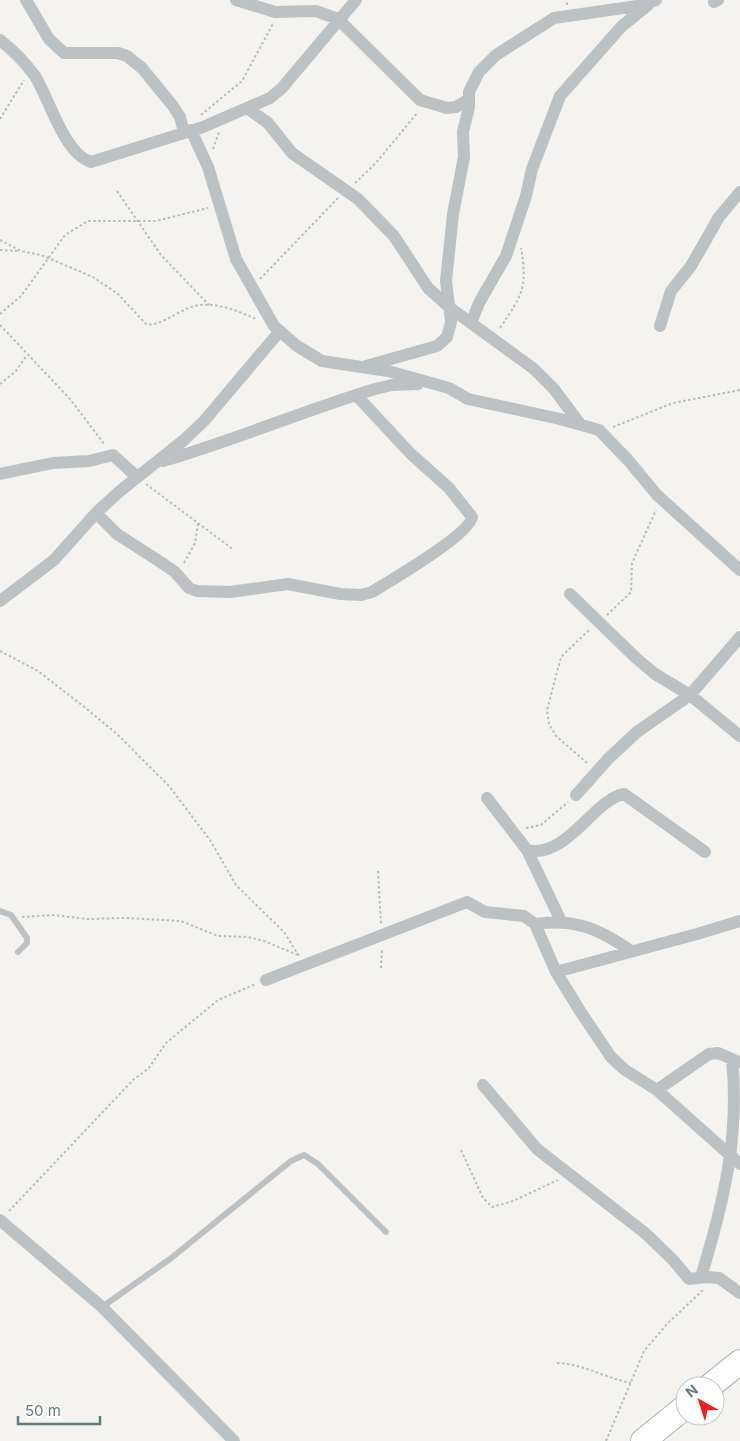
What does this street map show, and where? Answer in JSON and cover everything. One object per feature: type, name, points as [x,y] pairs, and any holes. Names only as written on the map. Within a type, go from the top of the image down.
[{"type":"highway","points":[[722,1376],[740,1362]]},
{"type":"highway","points":[[643,1441],[675,1415]]},
{"type":"street","points":[[26,0],[49,38],[64,53],[118,52],[133,60],[150,77],[173,106],[208,167],[236,259],[252,289],[277,328],[317,360],[388,371],[449,388],[468,399],[580,424],[602,432],[656,495],[740,570]]},
{"type":"street","points":[[236,0],[269,11],[316,11],[338,19],[422,101],[451,108],[468,100]]},
{"type":"street","points":[[0,40],[14,50],[30,70],[64,134],[89,161],[225,118],[270,98],[282,88],[338,19],[356,0]]},
{"type":"street","points":[[362,367],[441,344],[447,337],[450,327],[446,281],[453,214],[464,157],[463,132],[469,92],[476,78],[488,62],[554,18],[653,1]]},
{"type":"street","points":[[471,323],[480,303],[502,266],[517,227],[532,169],[560,96],[622,26],[653,1]]},
{"type":"street","points":[[247,108],[268,124],[292,153],[346,191],[386,227],[422,281],[449,307],[544,378],[580,424]]},
{"type":"street","points":[[660,326],[671,291],[691,266],[719,217],[740,192]]},
{"type":"street","points":[[0,601],[63,551],[96,513],[204,422],[277,328]]},
{"type":"street","points":[[156,463],[220,445],[273,422],[392,385],[438,385]]},
{"type":"street","points":[[96,513],[117,534],[180,578],[189,588],[200,592],[230,592],[288,584],[333,594],[365,595],[399,576],[456,537],[468,526],[472,517],[449,488],[411,454],[356,395]]},
{"type":"street","points":[[0,474],[53,463],[89,461],[113,455],[137,477]]},
{"type":"street","points":[[570,594],[615,640],[655,674],[690,694],[740,736]]},
{"type":"street","points":[[576,795],[596,772],[637,732],[690,694],[740,637]]},
{"type":"street","points":[[527,850],[535,852],[560,842],[612,799],[624,794],[704,852]]},
{"type":"street","points":[[488,798],[527,850],[561,921]]},
{"type":"street","points":[[266,980],[300,960],[382,934],[467,902],[485,912],[524,916],[535,924],[556,972],[611,1057],[625,1070],[657,1090],[736,1161]]},
{"type":"street","points":[[535,924],[561,921],[602,932],[632,950]]},
{"type":"street","points":[[556,972],[740,921]]},
{"type":"street","points":[[657,1090],[709,1054],[718,1053],[736,1061],[736,1161],[701,1277]]},
{"type":"street","points":[[482,1085],[537,1149],[646,1233],[674,1260],[688,1279],[701,1277],[719,1278],[740,1293]]},
{"type":"street","points":[[3,1216],[102,1307],[234,1441]]},
{"type":"lane","points":[[0,911],[11,915],[27,938],[27,943],[18,952]]},
{"type":"lane","points":[[102,1307],[170,1259],[291,1161],[304,1155],[318,1164],[386,1232]]},
{"type":"path","points":[[186,130],[242,81],[280,12]]},
{"type":"path","points":[[0,119],[30,70]]},
{"type":"path","points":[[252,289],[305,230],[375,164],[414,118],[422,101]]},
{"type":"path","points":[[208,167],[225,118]]},
{"type":"path","points":[[117,191],[171,267],[211,306]]},
{"type":"path","points":[[0,314],[22,295],[70,230],[88,221],[156,221],[189,214],[203,207],[221,209]]},
{"type":"path","points":[[493,339],[519,298],[525,283],[517,227]]},
{"type":"path","points":[[0,240],[21,251]]},
{"type":"path","points":[[0,250],[21,251],[48,258],[83,272],[118,294],[146,324],[154,324],[193,306],[211,306],[232,309],[277,328]]},
{"type":"path","points":[[0,325],[70,399],[113,455]]},
{"type":"path","points":[[0,384],[21,364],[27,354]]},
{"type":"path","points":[[602,432],[673,403],[740,390]]},
{"type":"path","points":[[137,477],[234,550]]},
{"type":"path","points":[[596,772],[556,736],[549,724],[547,710],[561,657],[631,592],[632,563],[653,518],[657,503],[656,495]]},
{"type":"path","points":[[180,578],[186,560],[195,543],[198,523]]},
{"type":"path","points":[[0,651],[25,662],[83,706],[117,734],[169,786],[199,825],[236,885],[284,932],[300,960]]},
{"type":"path","points":[[514,831],[541,825],[576,795]]},
{"type":"path","points":[[378,871],[382,934],[381,968]]},
{"type":"path","points":[[11,915],[30,918],[53,915],[87,919],[126,918],[181,921],[218,936],[248,937],[264,941],[300,960]]},
{"type":"path","points":[[3,1216],[133,1080],[150,1067],[166,1043],[220,999],[266,980]]},
{"type":"path","points":[[461,1150],[483,1198],[492,1207],[513,1201],[570,1175]]},
{"type":"path","points":[[606,1441],[644,1351],[687,1304],[719,1278]]},
{"type":"path","points":[[557,1363],[584,1367],[616,1380],[631,1383]]}]
